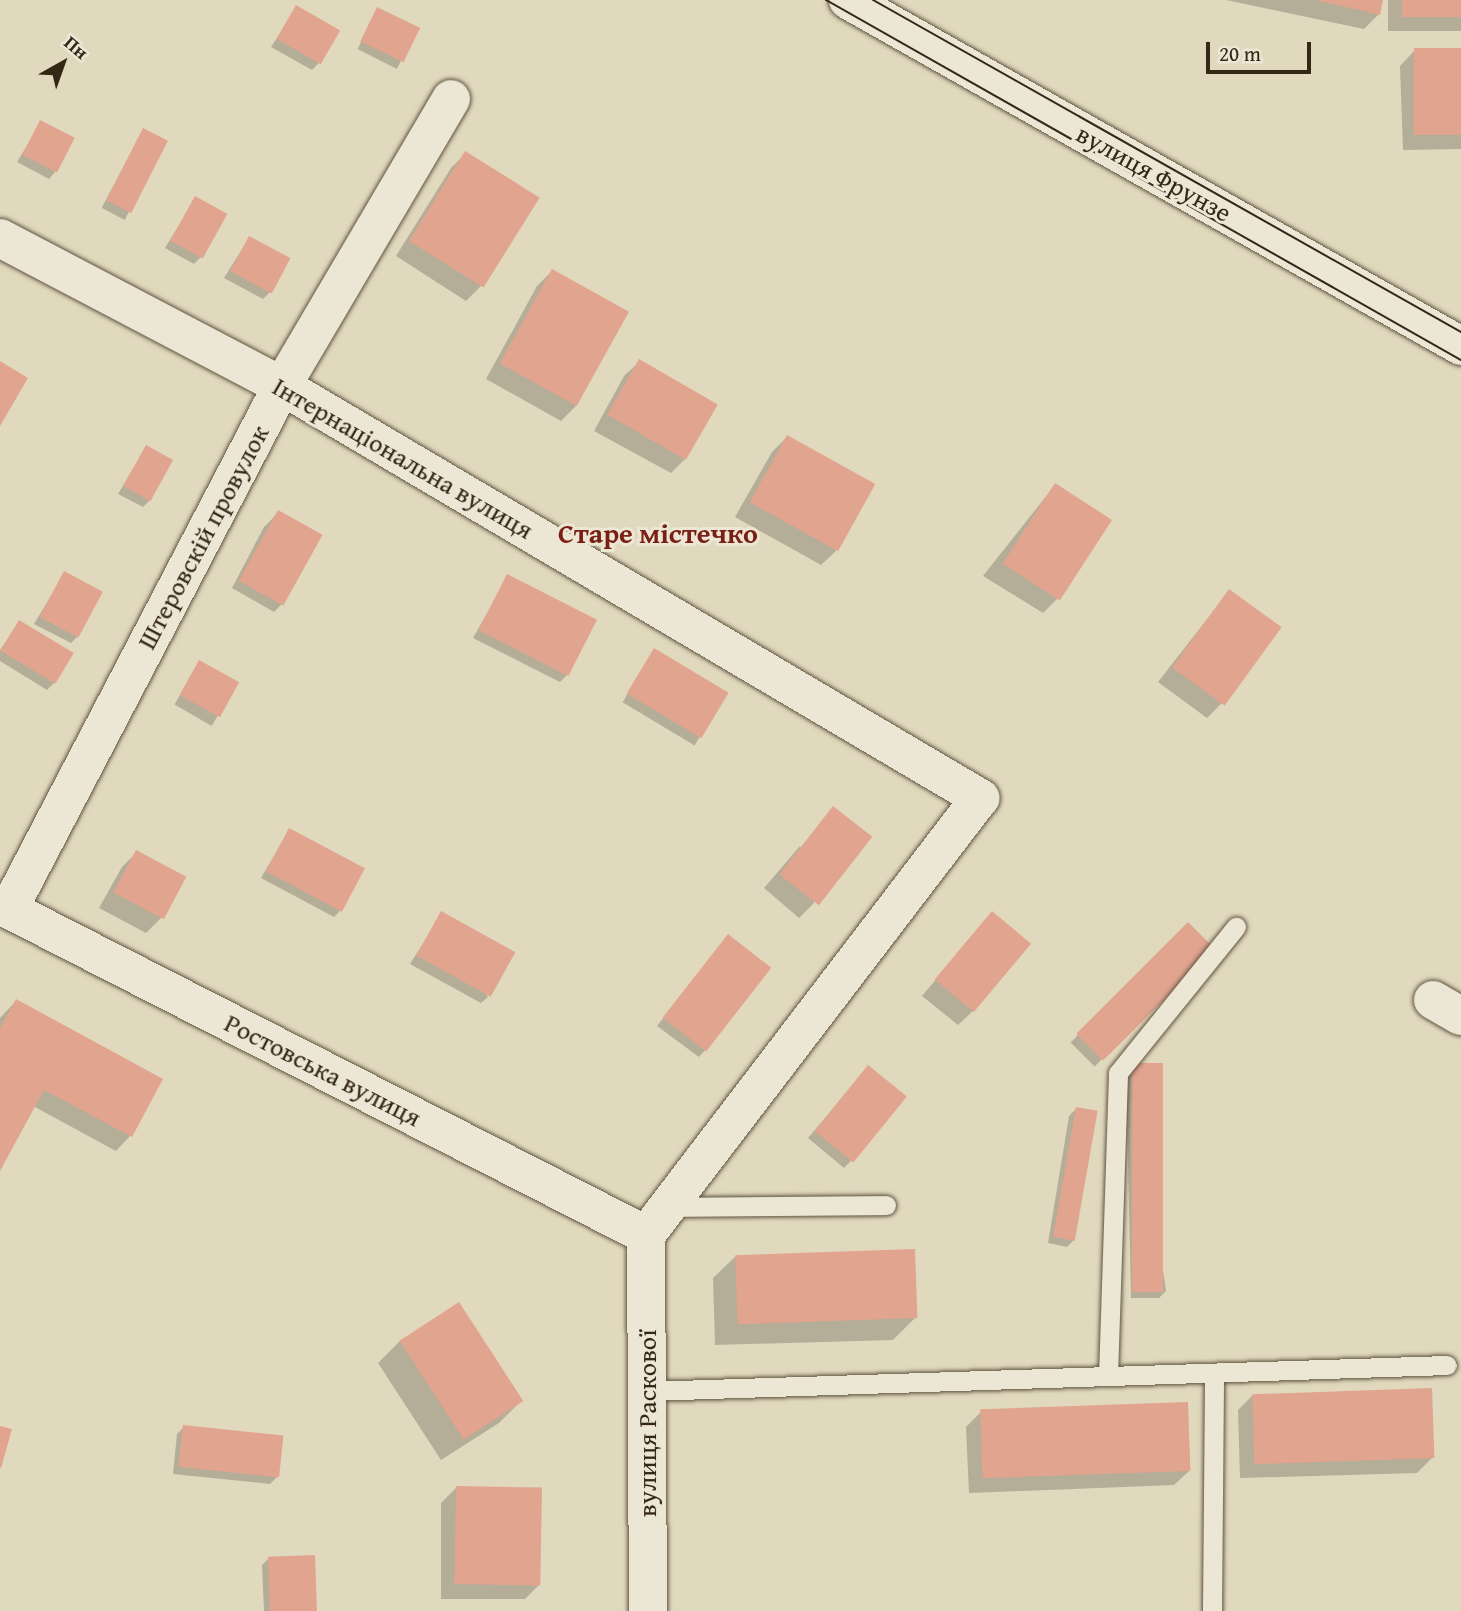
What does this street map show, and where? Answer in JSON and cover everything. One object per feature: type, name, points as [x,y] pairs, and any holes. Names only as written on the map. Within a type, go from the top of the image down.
[{"type":"street","name":"вулиця Фрунзе","points":[[848,0],[1461,346]]},
{"type":"street","name":"Штеровскій провулок","points":[[5,907],[282,386],[451,99]]},
{"type":"street","name":"Інтернаціональна вулиця","points":[[0,238],[282,386],[980,798],[657,1221]]},
{"type":"street","name":"Ростовська вулиця","points":[[5,907],[657,1221]]},
{"type":"street","name":"вулиця Раскової","points":[[648,1611],[647,1391],[657,1221]]},
{"type":"lane","points":[[1108,1376],[1118,1073],[1236,927]]},
{"type":"lane","points":[[657,1221],[886,1205]]},
{"type":"lane","points":[[647,1391],[1447,1365]]},
{"type":"lane","points":[[1212,1611],[1214,1373]]},
{"type":"building","points":[[1316,0],[1383,0],[1380,15]]},
{"type":"building","points":[[1402,0],[1461,0],[1461,17],[1402,17]]},
{"type":"building","points":[[296,5],[340,30],[321,64],[276,39]]},
{"type":"building","points":[[377,7],[420,28],[403,62],[360,41]]},
{"type":"building","points":[[1414,48],[1461,48],[1461,135],[1414,135]]},
{"type":"building","points":[[40,120],[75,138],[57,172],[22,155]]},
{"type":"building","points":[[143,128],[168,141],[131,213],[106,200]]},
{"type":"building","points":[[465,151],[540,198],[483,288],[409,241]]},
{"type":"building","points":[[195,196],[227,214],[203,259],[170,241]]},
{"type":"building","points":[[249,236],[290,258],[272,293],[230,271]]},
{"type":"building","points":[[552,269],[629,312],[577,406],[500,363]]},
{"type":"building","points":[[639,359],[718,404],[686,460],[607,414]]},
{"type":"building","points":[[0,361],[28,378],[0,426]]},
{"type":"building","points":[[787,435],[875,484],[838,551],[750,502]]},
{"type":"building","points":[[146,445],[173,460],[150,501],[123,486]]},
{"type":"building","points":[[1055,483],[1112,520],[1060,601],[1003,564]]},
{"type":"building","points":[[278,510],[323,535],[283,606],[239,581]]},
{"type":"building","points":[[64,571],[103,592],[78,638],[40,617]]},
{"type":"building","points":[[507,574],[597,620],[568,676],[478,630]]},
{"type":"building","points":[[1229,589],[1282,627],[1225,706],[1172,667]]},
{"type":"building","points":[[19,620],[74,653],[55,684],[0,651]]},
{"type":"building","points":[[654,648],[729,693],[701,738],[627,693]]},
{"type":"building","points":[[199,660],[239,682],[220,717],[180,695]]},
{"type":"building","points":[[833,806],[872,837],[819,905],[779,875]]},
{"type":"building","points":[[289,828],[365,868],[342,912],[266,871]]},
{"type":"building","points":[[136,850],[186,877],[164,919],[113,892]]},
{"type":"building","points":[[441,911],[515,952],[491,997],[416,956]]},
{"type":"building","points":[[992,911],[1031,944],[974,1012],[935,979]]},
{"type":"building","points":[[1188,922],[1215,949],[1103,1061],[1076,1034]]},
{"type":"building","points":[[728,934],[771,968],[706,1051],[663,1018]]},
{"type":"building","points":[[16,999],[163,1079],[132,1137],[44,1090],[0,1171],[0,1028]]},
{"type":"building","points":[[1132,1063],[1163,1063],[1163,1292],[1132,1292]]},
{"type":"building","points":[[868,1065],[907,1096],[853,1163],[815,1131]]},
{"type":"building","points":[[1076,1107],[1098,1111],[1075,1241],[1053,1237]]},
{"type":"building","points":[[915,1249],[917,1318],[738,1324],[735,1255]]},
{"type":"building","points":[[459,1302],[523,1401],[464,1440],[399,1341]]},
{"type":"building","points":[[1432,1388],[1434,1458],[1255,1464],[1252,1394]]},
{"type":"building","points":[[1188,1402],[1190,1471],[983,1478],[980,1409]]},
{"type":"building","points":[[183,1425],[283,1436],[279,1477],[179,1467]]},
{"type":"building","points":[[0,1426],[12,1429],[1,1468],[0,1468]]},
{"type":"building","points":[[456,1486],[542,1488],[540,1585],[454,1584]]},
{"type":"building","points":[[315,1555],[317,1611],[270,1611],[268,1557]]},
{"type":"tram line","points":[[826,0],[1461,360]]},
{"type":"tram line","points":[[873,0],[1461,332]]},
{"type":"district","name":"Старе містечко","points":[[658,533]]}]
